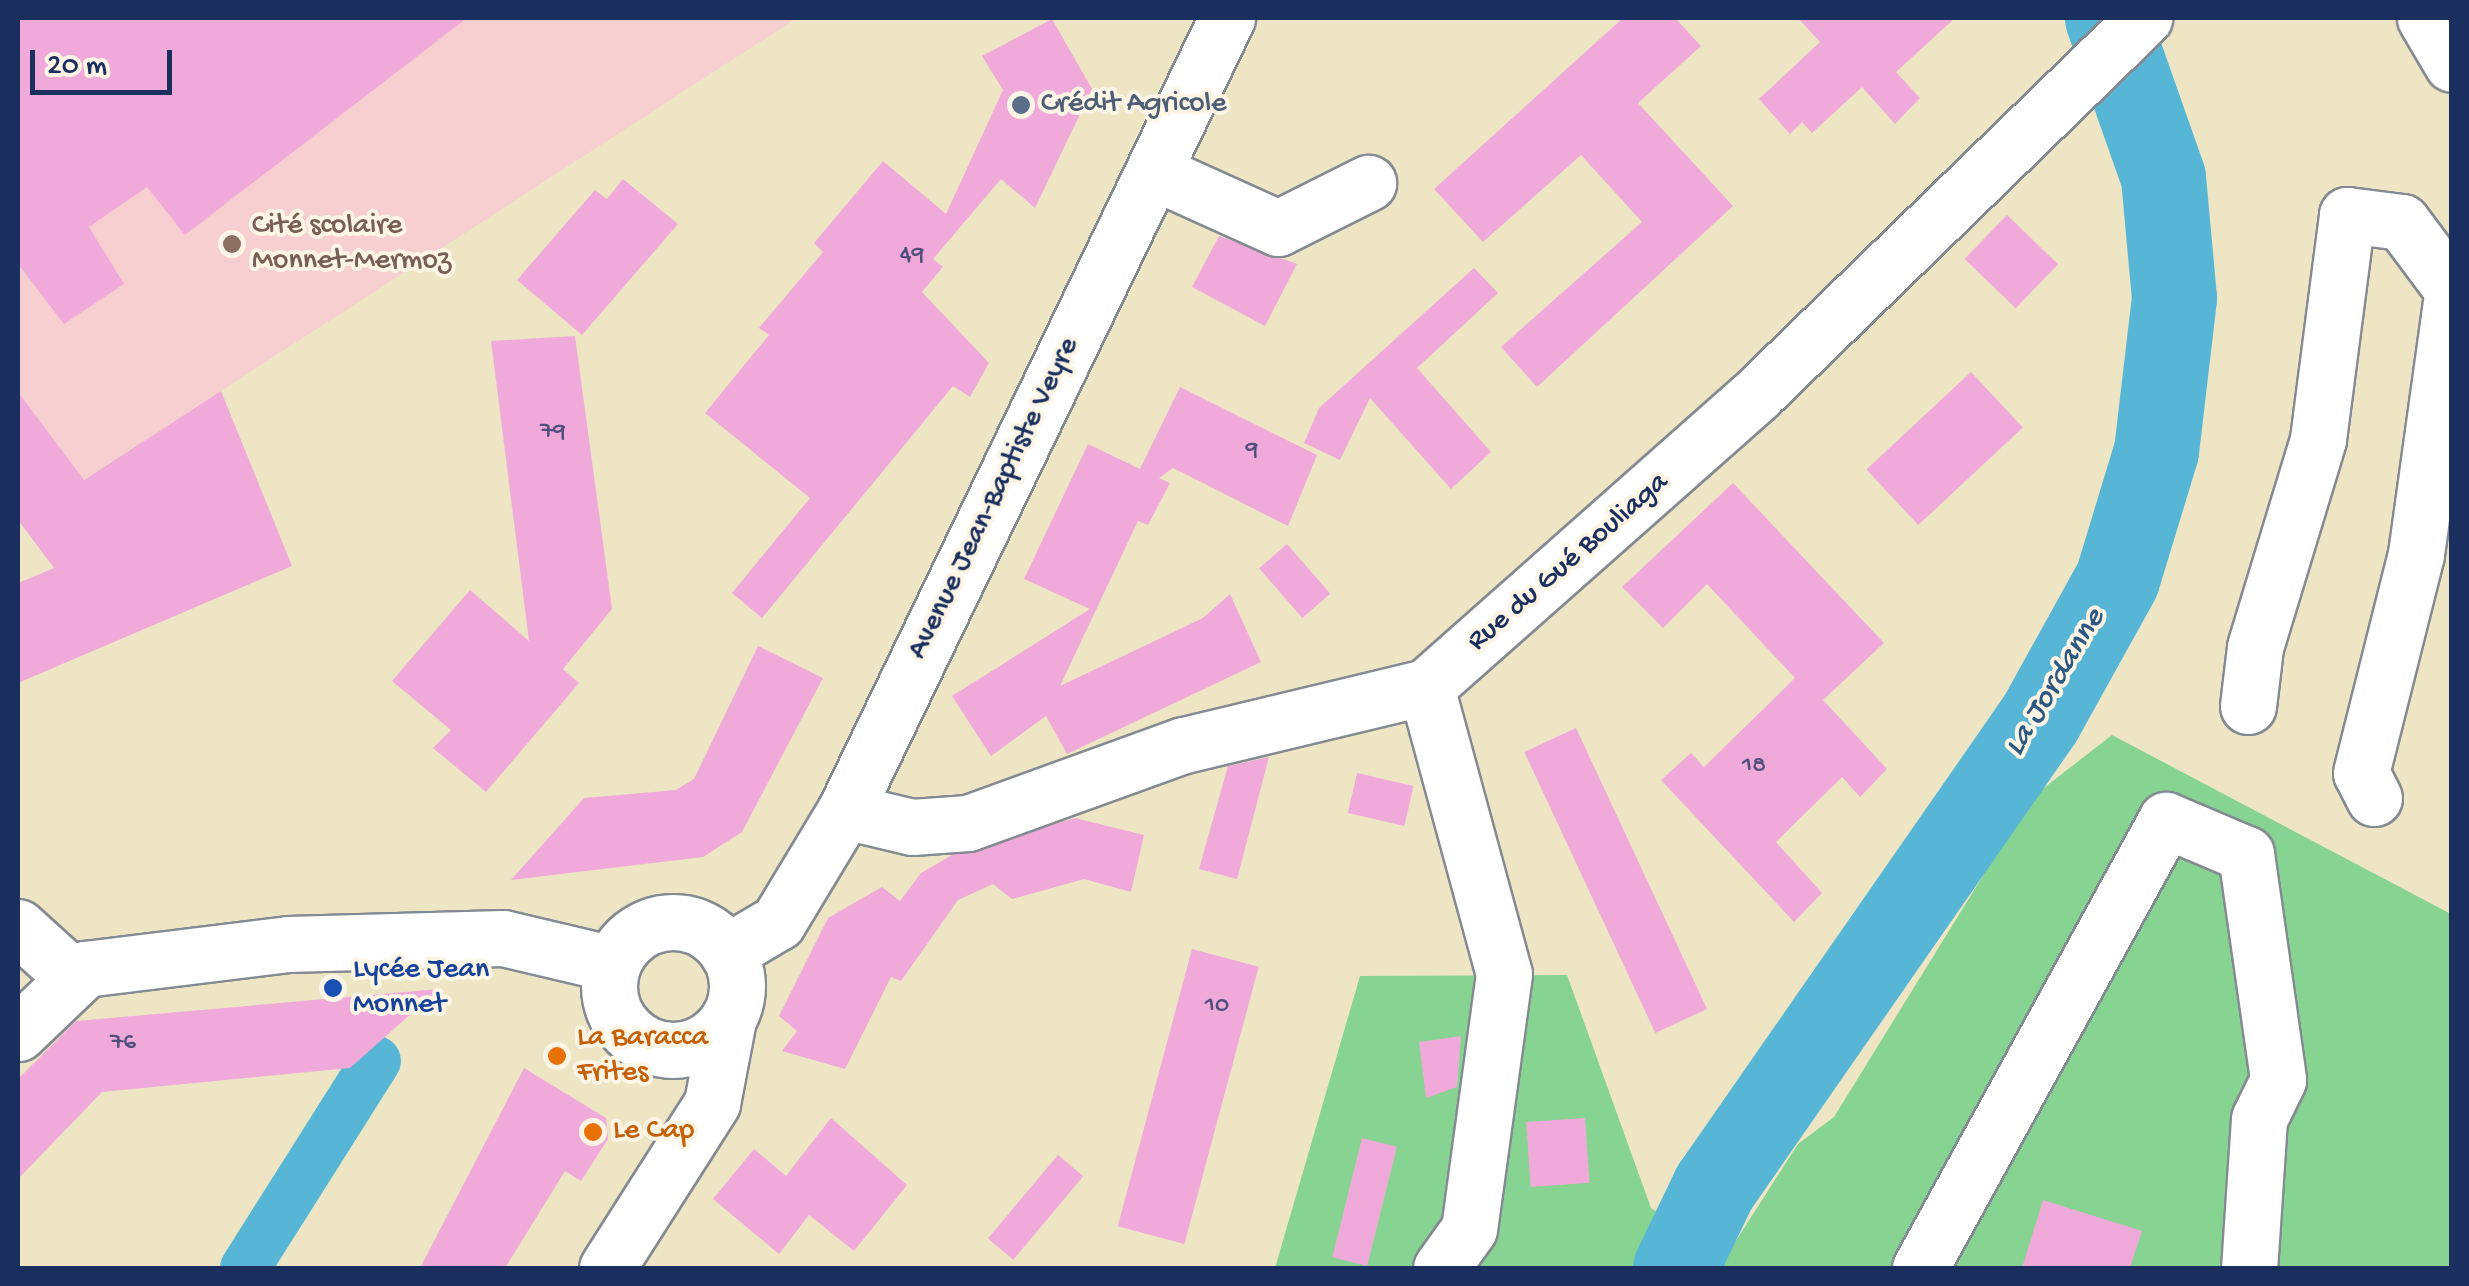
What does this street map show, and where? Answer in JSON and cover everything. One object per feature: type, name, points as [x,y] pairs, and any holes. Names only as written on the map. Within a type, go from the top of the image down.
[{"type":"main road","name":"Avenue Jean-Baptiste Veyre","points":[[727,952],[778,922],[844,811],[1227,18]]},
{"type":"main road","name":"Rue du Gué Bouliaga","points":[[844,811],[912,827],[968,823],[1184,745],[1426,687],[1758,394],[2144,18]]},
{"type":"main road","points":[[2425,18],[2452,64]]},
{"type":"main road","points":[[1154,172],[1278,228],[1368,183]]},
{"type":"main road","points":[[2248,706],[2255,646],[2318,439],[2347,215],[2402,222],[2448,277],[2416,554],[2361,773],[2374,798]]},
{"type":"main road","points":[[1426,687],[1504,974],[1462,1255]]},
{"type":"main road","points":[[1920,1268],[2166,820],[2246,854],[2278,1080],[2259,1119],[2249,1268]]},
{"type":"main road","points":[[623,1243],[712,1103],[737,986],[727,952],[676,922],[638,933],[613,964],[620,1022],[671,1050],[704,1042],[728,1020]]},
{"type":"main road","points":[[18,927],[74,978]]},
{"type":"main road","points":[[18,1033],[85,969],[423,933],[503,938],[613,964]]},
{"type":"main road","points":[[623,1243],[678,1114],[671,1050]]},
{"type":"shaded area","name":"Cité scolaire Monnet-Mermoz","points":[[18,18],[797,18],[71,488],[33,442],[18,454]]},
{"type":"green space","points":[[2112,735],[2451,914],[2451,1268],[1275,1268],[1360,976],[1567,975],[1651,1208],[1725,1258],[1798,1144],[1834,1117],[2031,798]]},
{"type":"building","points":[[18,18],[467,18],[185,235],[147,187],[89,227],[124,284],[64,324],[18,264]]},
{"type":"building","points":[[1623,18],[1675,18],[1701,46],[1638,103],[1733,206],[1537,387],[1501,347],[1642,222],[1581,155],[1483,242],[1434,189]]},
{"type":"building","points":[[1798,18],[1955,18],[1896,72],[1920,98],[1895,124],[1862,87],[1812,133],[1802,122],[1790,134],[1759,99],[1820,42]]},
{"type":"building","points":[[1052,19],[1092,89],[1035,208],[1001,179],[933,259],[943,267],[922,292],[989,363],[970,397],[953,386],[762,618],[732,593],[810,498],[705,413],[769,335],[759,328],[823,252],[814,243],[883,161],[946,214],[1003,90],[982,56]]},
{"type":"building","points":[[623,179],[678,224],[582,335],[517,280],[595,190],[607,199]]},
{"type":"building","points":[[2007,215],[2058,264],[2016,308],[1965,259]]},
{"type":"building","points":[[1219,236],[1297,264],[1265,326],[1192,287]]},
{"type":"building","points":[[1474,268],[1498,293],[1417,368],[1491,452],[1451,489],[1370,398],[1340,460],[1304,443],[1319,408]]},
{"type":"building","points":[[575,336],[612,609],[563,669],[579,683],[486,792],[433,748],[451,730],[392,681],[470,590],[529,641],[491,341]]},
{"type":"building","points":[[1971,372],[2023,428],[1918,525],[1866,470]]},
{"type":"building","points":[[1180,387],[1317,455],[1288,526],[1173,468],[1159,478],[1170,483],[1148,525],[1138,521],[1060,686],[1203,618],[1230,594],[1261,662],[1067,754],[1046,716],[991,756],[952,696],[1090,609],[1024,579],[1088,444],[1140,469]]},
{"type":"building","points":[[221,391],[292,566],[18,683],[18,583],[54,568],[18,520],[18,392],[84,480]]},
{"type":"building","points":[[1733,483],[1884,643],[1823,700],[1887,769],[1860,797],[1842,777],[1776,842],[1822,893],[1794,922],[1661,780],[1691,753],[1704,767],[1795,678],[1707,584],[1663,628],[1622,587]]},
{"type":"building","points":[[1287,544],[1330,594],[1302,618],[1259,568]]},
{"type":"building","points":[[758,646],[823,678],[742,832],[703,857],[511,880],[584,798],[676,790],[694,779]]},
{"type":"building","points":[[1576,728],[1707,1009],[1655,1033],[1524,752]]},
{"type":"building","points":[[1269,757],[1237,879],[1199,869],[1228,766]]},
{"type":"building","points":[[1357,773],[1414,786],[1404,826],[1348,813]]},
{"type":"building","points":[[1075,818],[1144,835],[1131,892],[1084,879],[1012,899],[993,884],[958,900],[901,981],[891,977],[845,1069],[782,1051],[797,1031],[779,1016],[828,918],[882,887],[900,901],[921,873],[952,855]]},
{"type":"building","points":[[1192,949],[1259,967],[1184,1244],[1118,1226]]},
{"type":"building","points":[[439,989],[350,1068],[102,1092],[18,1179],[18,1079],[76,1021]]},
{"type":"building","points":[[1461,1036],[1457,1087],[1426,1098],[1419,1042]]},
{"type":"building","points":[[524,1068],[606,1118],[608,1139],[581,1181],[565,1171],[505,1268],[420,1268]]},
{"type":"building","points":[[831,1118],[907,1185],[854,1251],[809,1215],[779,1254],[713,1199],[754,1149],[786,1176]]},
{"type":"building","points":[[1585,1118],[1590,1183],[1531,1187],[1526,1122]]},
{"type":"building","points":[[1362,1138],[1397,1147],[1367,1266],[1332,1257]]},
{"type":"building","points":[[1058,1155],[1083,1176],[1013,1260],[988,1238]]},
{"type":"building","points":[[2043,1200],[2142,1231],[2130,1268],[2022,1268]]},
{"type":"waterway","name":"La Jordanne","points":[[1675,1268],[1714,1187],[2040,718],[2117,579],[2156,451],[2174,298],[2163,177],[2107,18]]},
{"type":"waterway","points":[[245,1268],[376,1061]]},
{"type":"place","name":"Crédit Agricole","points":[[1021,105]]},
{"type":"place","name":"Cité scolaire Monnet-Mermoz","points":[[232,244]]},
{"type":"place","name":"Lycée Jean Monnet","points":[[333,988]]},
{"type":"place","name":"La Baracca Frites","points":[[557,1056]]},
{"type":"place","name":"Le Cap","points":[[593,1132]]}]
